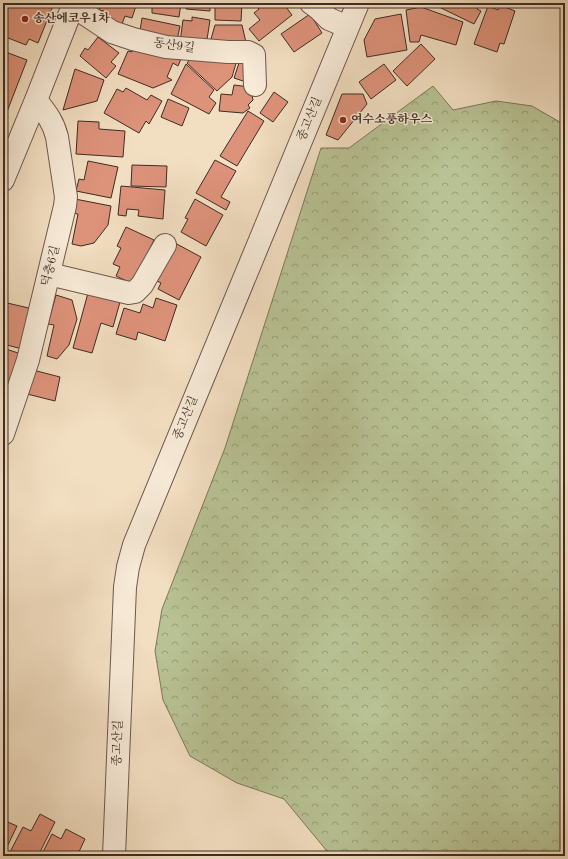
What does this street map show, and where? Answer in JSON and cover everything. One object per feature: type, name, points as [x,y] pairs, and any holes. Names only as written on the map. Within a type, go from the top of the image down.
[{"type":"street","points":[[311,3],[329,19],[348,27]]},
{"type":"street","name":"종고산길","points":[[114,856],[125,587],[128,567],[134,545],[358,3]]},
{"type":"street","name":"동산9길","points":[[3,180],[73,4],[112,32],[140,41],[166,47],[228,52],[248,52],[254,55],[255,85]]},
{"type":"street","name":"덕충6길","points":[[3,434],[28,360],[64,214],[66,197],[55,128],[49,117],[36,100]]},
{"type":"street","points":[[49,274],[129,293],[134,292],[142,285],[165,246]]},
{"type":"green space","points":[[433,86],[453,110],[496,101],[532,106],[565,125],[565,856],[331,856],[284,799],[237,783],[190,756],[163,700],[155,651],[162,609],[225,448],[321,148],[349,148]]},
{"type":"building","name":"송산에코우1차","points":[[3,3],[54,3],[38,43],[29,39],[26,45],[3,36]]},
{"type":"building","points":[[102,3],[137,3],[132,18],[125,16],[122,24],[102,17],[104,11],[99,10]]},
{"type":"building","points":[[150,3],[181,3],[179,17],[152,13],[152,6],[149,6]]},
{"type":"building","points":[[186,3],[210,3],[210,11],[186,9]]},
{"type":"building","points":[[215,3],[242,3],[241,21],[215,20]]},
{"type":"building","points":[[253,3],[283,3],[292,15],[259,41],[249,29],[260,20],[254,13],[259,9]]},
{"type":"building","points":[[442,3],[480,3],[477,9],[481,11],[474,24],[439,7]]},
{"type":"building","points":[[500,5],[515,11],[504,44],[500,43],[497,52],[474,44],[488,6],[498,10]]},
{"type":"building","points":[[421,7],[463,22],[456,45],[421,35],[419,42],[410,42],[406,10]]},
{"type":"building","points":[[310,14],[322,33],[294,52],[281,34]]},
{"type":"building","points":[[401,14],[407,50],[367,57],[364,40],[375,19]]},
{"type":"building","points":[[192,17],[210,20],[206,46],[180,42],[183,20],[192,21]]},
{"type":"building","points":[[142,18],[180,26],[176,45],[139,37]]},
{"type":"building","points":[[215,25],[242,25],[247,47],[209,46]]},
{"type":"building","points":[[98,37],[119,53],[111,62],[116,66],[106,78],[80,56],[85,48],[88,50]]},
{"type":"building","points":[[421,44],[435,59],[407,86],[393,71]]},
{"type":"building","points":[[133,47],[181,59],[178,66],[173,63],[167,77],[172,80],[153,88],[118,74],[128,51],[132,52]]},
{"type":"building","points":[[3,51],[27,60],[3,122]]},
{"type":"building","points":[[195,53],[237,60],[232,77],[217,91],[187,63]]},
{"type":"building","points":[[241,57],[253,61],[246,82],[234,78]]},
{"type":"building","points":[[186,64],[214,90],[209,97],[216,103],[209,114],[171,94]]},
{"type":"building","points":[[384,64],[396,80],[371,99],[359,82]]},
{"type":"building","points":[[75,69],[104,80],[97,101],[63,110]]},
{"type":"building","points":[[234,85],[250,87],[253,100],[248,105],[250,108],[243,113],[219,111],[221,94],[232,95]]},
{"type":"building","points":[[126,88],[147,100],[151,95],[162,101],[149,124],[146,121],[139,133],[104,113],[117,89],[123,92]]},
{"type":"building","points":[[274,92],[288,102],[273,122],[260,113]]},
{"type":"building","name":"여수소풍하우스","points":[[342,94],[363,94],[367,104],[338,140],[326,135]]},
{"type":"building","points":[[168,99],[189,108],[182,126],[161,117]]},
{"type":"building","points":[[248,111],[264,121],[237,166],[220,156]]},
{"type":"building","points":[[78,121],[99,122],[99,129],[125,131],[123,157],[76,154]]},
{"type":"building","points":[[215,160],[236,171],[221,197],[230,202],[226,210],[196,193]]},
{"type":"building","points":[[88,161],[118,167],[111,198],[76,191],[79,179],[84,180]]},
{"type":"building","points":[[132,165],[167,166],[166,187],[131,186]]},
{"type":"building","points":[[121,186],[165,190],[163,219],[138,216],[139,210],[127,209],[126,216],[118,215]]},
{"type":"building","points":[[75,199],[111,206],[108,225],[94,243],[81,246],[72,244],[78,214],[72,213]]},
{"type":"building","points":[[195,199],[223,215],[206,246],[181,232],[188,219],[185,218]]},
{"type":"building","points":[[126,227],[154,240],[133,284],[116,276],[120,267],[113,264],[121,248],[117,246]]},
{"type":"building","points":[[175,243],[201,257],[179,300],[158,289],[161,283],[155,280]]},
{"type":"building","points":[[88,293],[120,302],[113,327],[101,323],[92,353],[73,348]]},
{"type":"building","points":[[56,295],[72,300],[77,319],[69,345],[57,359],[47,356],[54,325],[48,324]]},
{"type":"building","points":[[156,298],[177,305],[165,341],[138,332],[136,340],[116,334],[124,308],[140,313],[143,304],[153,308]]},
{"type":"building","points":[[3,302],[33,309],[22,349],[3,344]]},
{"type":"building","points":[[3,348],[21,354],[14,383],[3,380]]},
{"type":"building","points":[[33,370],[60,377],[55,401],[27,394]]},
{"type":"building","points":[[3,382],[14,386],[3,414]]},
{"type":"building","points":[[40,814],[55,822],[38,856],[8,856],[23,827],[31,831]]},
{"type":"building","points":[[3,820],[17,826],[7,847],[3,845]]},
{"type":"building","points":[[66,829],[85,839],[77,856],[41,856],[52,834],[61,839]]},
{"type":"place","name":"송산에코우1차","points":[[25,19]]},
{"type":"place","name":"여수소풍하우스","points":[[343,120]]}]
